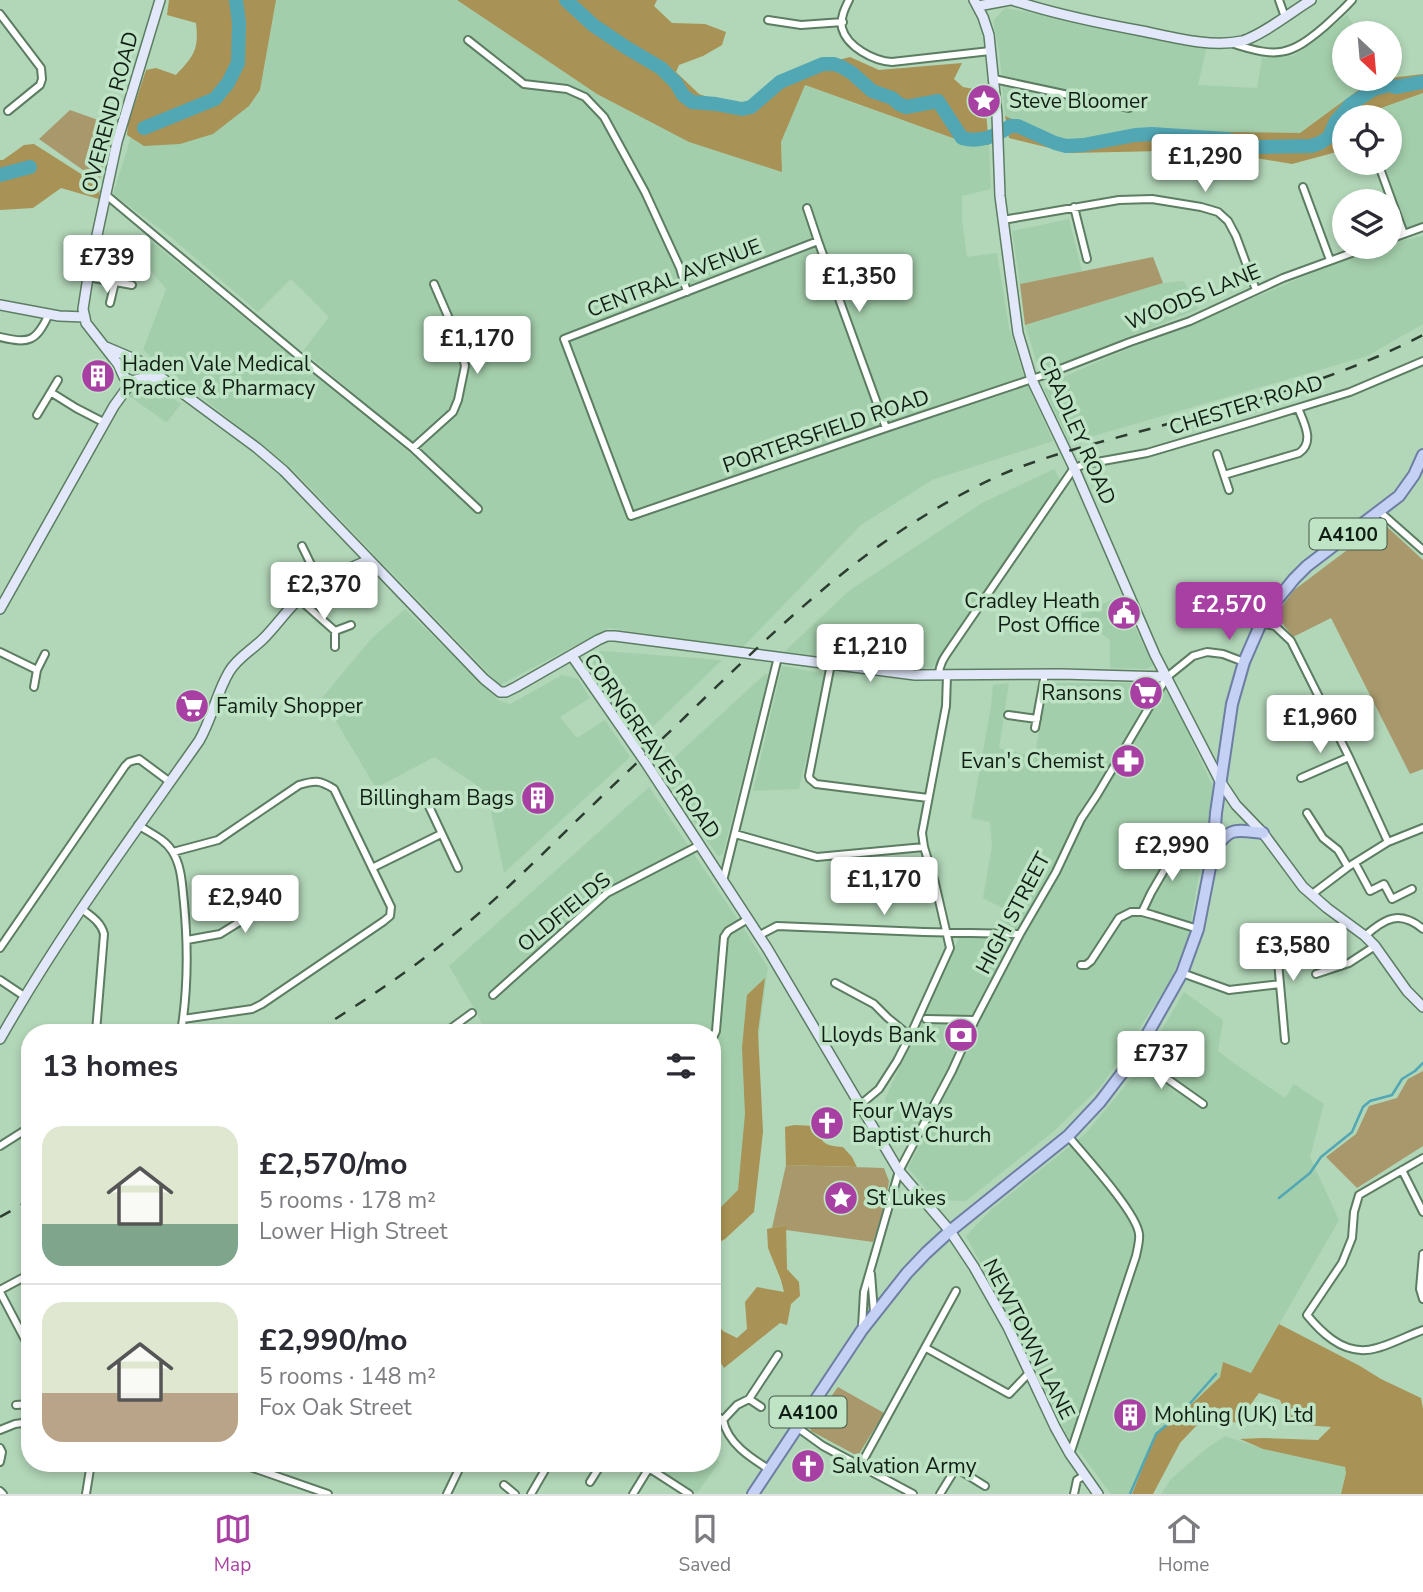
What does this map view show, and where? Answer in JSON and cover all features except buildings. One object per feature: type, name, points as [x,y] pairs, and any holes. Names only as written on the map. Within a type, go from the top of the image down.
[{"type":"main road","name":"A4100","points":[[753,1494],[862,1330],[907,1273],[950,1231],[1068,1136],[1100,1102],[1135,1056],[1182,973],[1198,929],[1213,852],[1232,704],[1244,662],[1261,623],[1307,566],[1399,496],[1418,476],[1423,456]]},
{"type":"main road","points":[[1213,852],[1223,837],[1231,832],[1240,830],[1263,833]]},
{"type":"street","name":"OVEREND ROAD","points":[[85,317],[83,302],[117,142],[160,0]]},
{"type":"street","points":[[849,0],[843,13],[842,27],[847,37],[860,50],[880,61],[990,51]]},
{"type":"street","points":[[976,3],[1011,0],[1035,4],[1092,22],[1192,41],[1231,43],[1246,40],[1311,0]]},
{"type":"street","points":[[1279,0],[1285,17]]},
{"type":"street","points":[[1231,43],[1254,51],[1276,53],[1294,49],[1305,43],[1352,0]]},
{"type":"street","name":"CRADLEY ROAD","points":[[976,3],[989,35],[997,115],[1000,196],[1018,333],[1032,380],[1074,468],[1155,655],[1220,781],[1236,806],[1263,833],[1311,895],[1365,936],[1399,981],[1423,1007]]},
{"type":"street","points":[[0,14],[41,68],[42,79],[40,85],[8,111]]},
{"type":"street","points":[[768,20],[801,25],[843,22]]},
{"type":"street","points":[[468,40],[524,84],[567,89],[585,97],[604,117],[646,192],[680,268],[687,292]]},
{"type":"street","points":[[994,79],[1129,108]]},
{"type":"street","points":[[1303,187],[1330,260]]},
{"type":"street","points":[[105,194],[412,448],[478,509]]},
{"type":"street","points":[[1003,220],[1119,200],[1152,199],[1201,207],[1218,212],[1228,221],[1256,290]]},
{"type":"street","points":[[1074,207],[1087,259]]},
{"type":"street","points":[[807,208],[886,428]]},
{"type":"street","points":[[1402,230],[1404,234],[1423,227]]},
{"type":"street","name":"CENTRAL AVENUE","points":[[631,516],[564,338],[818,241]]},
{"type":"street","name":"WOODS LANE","points":[[1032,380],[1190,321],[1256,290],[1333,259]]},
{"type":"street","points":[[88,277],[132,285]]},
{"type":"street","points":[[110,303],[115,282]]},
{"type":"street","points":[[412,448],[453,412],[466,366],[460,344],[434,284]]},
{"type":"street","points":[[0,305],[48,314],[85,317]]},
{"type":"street","points":[[0,337],[20,342],[32,338],[39,333],[48,314]]},
{"type":"street","name":"CORNGREAVES ROAD","points":[[85,317],[127,380],[136,380]]},
{"type":"street","name":"CORNGREAVES ROAD","points":[[106,347],[137,361],[163,379],[284,471],[484,679],[500,692],[506,692],[572,656],[748,919],[899,1171]]},
{"type":"street","points":[[1,604],[114,406],[143,370],[137,361],[123,363],[121,385],[114,406]]},
{"type":"street","name":"CHESTER ROAD","points":[[1074,468],[1147,453],[1298,408],[1350,391],[1423,361]]},
{"type":"street","points":[[136,380],[146,377],[163,379]]},
{"type":"street","points":[[37,415],[58,380]]},
{"type":"street","name":"PORTERSFIELD ROAD","points":[[631,516],[1032,380]]},
{"type":"street","points":[[52,393],[105,423]]},
{"type":"street","points":[[1224,475],[1303,450],[1307,445],[1307,434],[1298,408]]},
{"type":"street","points":[[1217,454],[1229,490]]},
{"type":"street","points":[[860,1105],[880,1089],[910,1036],[950,948],[935,883],[923,847],[922,833],[946,706],[943,675],[939,668],[1074,468]]},
{"type":"street","points":[[1380,512],[1423,550]]},
{"type":"street","points":[[302,547],[320,583]]},
{"type":"street","points":[[0,1039],[24,996],[138,825],[204,732],[231,668],[263,639],[299,598],[320,583],[369,559]]},
{"type":"street","points":[[299,598],[335,631],[335,647]]},
{"type":"street","points":[[1261,623],[1275,626],[1291,641],[1388,842]]},
{"type":"street","points":[[335,631],[351,625]]},
{"type":"street","points":[[572,656],[598,640],[615,636],[915,674],[1167,677],[1194,656],[1207,652],[1223,654],[1244,662]]},
{"type":"street","points":[[0,652],[37,670]]},
{"type":"street","points":[[34,687],[37,670],[45,654]]},
{"type":"street","points":[[723,881],[778,657]]},
{"type":"street","points":[[831,664],[810,779],[816,784],[928,798]]},
{"type":"street","points":[[1035,728],[1045,674]]},
{"type":"street","name":"HIGH STREET","points":[[899,1171],[1020,934],[1056,872],[1081,819],[1167,677]]},
{"type":"street","points":[[1008,715],[1037,719]]},
{"type":"street","points":[[1301,778],[1349,757]]},
{"type":"street","points":[[0,948],[125,766],[132,760],[139,759],[170,782]]},
{"type":"street","points":[[173,852],[218,840],[299,785],[321,781],[334,789],[391,907],[391,914],[384,921],[262,1004],[252,1009],[183,1019]]},
{"type":"street","points":[[426,800],[458,868]]},
{"type":"street","points":[[1307,813],[1323,838],[1338,850],[1348,867]]},
{"type":"street","points":[[138,825],[164,842],[173,852],[182,880],[187,940],[182,1024]]},
{"type":"street","points":[[1311,895],[1388,842],[1423,828]]},
{"type":"street","points":[[372,868],[441,834]]},
{"type":"street","points":[[736,834],[817,857],[923,847]]},
{"type":"street","points":[[1142,912],[1180,843]]},
{"type":"street","name":"OLDFIELDS","points":[[492,995],[607,893],[700,845]]},
{"type":"street","points":[[1355,863],[1370,891]]},
{"type":"street","points":[[1362,894],[1384,884],[1392,899],[1412,889]]},
{"type":"street","points":[[187,940],[220,934],[288,892]]},
{"type":"street","points":[[82,909],[98,922],[104,934],[97,1024]]},
{"type":"street","points":[[1081,965],[1091,961],[1119,918],[1131,912],[1142,912],[1198,929]]},
{"type":"street","points":[[1365,936],[1380,923],[1398,918],[1406,918],[1423,929]]},
{"type":"street","points":[[717,1024],[724,937],[728,931],[748,919]]},
{"type":"street","points":[[758,936],[777,926],[1020,934]]},
{"type":"street","points":[[1275,928],[1284,1040]]},
{"type":"street","points":[[1316,974],[1349,963],[1375,946]]},
{"type":"street","points":[[1182,973],[1229,990],[1280,984]]},
{"type":"street","points":[[0,980],[24,996]]},
{"type":"street","points":[[835,983],[874,1003],[910,1036]]},
{"type":"street","points":[[457,1024],[472,1013]]},
{"type":"street","points":[[926,1019],[975,1020]]},
{"type":"street","points":[[1135,1056],[1203,1104]]},
{"type":"street","points":[[0,1146],[21,1133]]},
{"type":"street","points":[[1068,1136],[1127,1209],[1139,1235],[1136,1256],[1070,1454]]},
{"type":"street","points":[[1423,1158],[1359,1195],[1354,1212],[1352,1238],[1342,1263],[1307,1315],[1328,1338],[1352,1350],[1376,1348],[1423,1330]]},
{"type":"street","points":[[1402,1170],[1423,1212]]},
{"type":"street","points":[[874,1313],[871,1275],[900,1181],[899,1171]]},
{"type":"street","points":[[862,1330],[864,1292],[899,1171]]},
{"type":"street","name":"NEWTOWN LANE","points":[[899,1171],[950,1231],[974,1267],[1008,1327],[1055,1427],[1098,1494]]},
{"type":"street","points":[[1423,1254],[1420,1289],[1423,1300]]},
{"type":"street","points":[[21,1279],[0,1291],[21,1332]]},
{"type":"street","points":[[860,1466],[956,1291]]},
{"type":"street","points":[[926,1348],[1009,1394],[1029,1373]]},
{"type":"street","points":[[770,1470],[745,1453],[730,1437],[723,1420],[737,1405],[749,1399],[778,1355]]},
{"type":"street","points":[[749,1399],[761,1407]]},
{"type":"street","points":[[16,1405],[21,1405]]},
{"type":"street","points":[[0,1430],[21,1423]]},
{"type":"street","points":[[798,1428],[823,1446],[901,1491],[913,1494]]},
{"type":"street","points":[[0,1448],[0,1462]]},
{"type":"street","points":[[940,1494],[956,1468],[985,1486]]},
{"type":"street","points":[[86,1494],[90,1472]]},
{"type":"street","points":[[265,1472],[328,1494]]},
{"type":"street","points":[[447,1494],[458,1472]]},
{"type":"street","points":[[541,1494],[532,1491],[544,1472]]},
{"type":"street","points":[[590,1482],[596,1472]]},
{"type":"street","points":[[634,1494],[647,1472]]},
{"type":"street","points":[[655,1472],[689,1494]]},
{"type":"street","points":[[1074,1494],[1077,1480],[1085,1475]]},
{"type":"street","points":[[504,1485],[515,1494]]},
{"type":"shaded area","points":[[169,0],[276,0],[260,90],[249,106],[213,134],[180,144],[144,146],[127,135],[128,124],[146,70],[156,68],[176,75],[191,57],[196,46],[196,23],[167,15]]},
{"type":"shaded area","points":[[276,0],[457,0],[597,94],[689,142],[782,171],[781,142],[804,85],[971,145],[989,145],[991,189],[962,196],[967,257],[997,253],[1009,328],[1025,379],[1053,441],[932,480],[861,525],[742,648],[609,628],[500,685],[293,470],[143,350],[166,289],[139,256],[145,236],[429,469],[436,462],[303,351],[329,317],[291,279],[258,312],[172,238],[113,194],[131,137],[144,146],[260,90]]},
{"type":"shaded area","points":[[457,0],[657,0],[654,6],[672,23],[705,24],[726,32],[722,45],[679,65],[676,72],[699,94],[742,109],[751,107],[780,82],[823,64],[850,57],[879,70],[962,63],[954,79],[963,87],[984,91],[989,145],[972,145],[805,85],[781,142],[782,172],[689,142],[597,94]]},
{"type":"shaded area","points":[[1005,8],[1207,46],[1198,85],[1257,88],[1262,58],[1293,56],[1332,27],[1332,91],[1357,91],[1338,105],[1332,105],[1332,109],[1300,133],[1121,132],[1069,142],[1005,116],[999,50],[993,21]]},
{"type":"shaded area","points":[[1347,15],[1351,21],[1339,21]]},
{"type":"shaded area","points":[[1423,74],[1423,93],[1389,105],[1338,105],[1357,91],[1402,91],[1402,77]]},
{"type":"shaded area","points":[[1423,93],[1423,223],[1406,228],[1402,216],[1402,189],[1393,189],[1388,175],[1402,175],[1402,105],[1389,105]]},
{"type":"shaded area","points":[[1332,109],[1332,153],[1292,164],[1208,150],[1070,153],[1009,138],[1005,116],[1069,142],[1121,132],[1300,133]]},
{"type":"shaded area","points":[[70,110],[115,126],[100,178],[90,175],[39,139]]},
{"type":"shaded area","points":[[34,144],[100,186],[99,199],[61,188],[33,208],[0,210],[0,160],[24,145]]},
{"type":"shaded area","points":[[1069,219],[1082,271],[1020,284],[1012,231]]},
{"type":"shaded area","points":[[1423,236],[1423,324],[1367,356],[1070,443],[1044,389],[1057,380],[1347,259],[1402,259],[1402,240]]},
{"type":"shaded area","points":[[1153,257],[1163,283],[1025,325],[1020,284]]},
{"type":"shaded area","points":[[1184,281],[1198,309],[1048,370],[1038,366],[1025,325],[1163,283]]},
{"type":"shaded area","points":[[140,388],[158,388],[181,404],[168,421],[129,396]]},
{"type":"shaded area","points":[[1054,469],[1061,481],[932,668],[784,652],[850,590],[982,503]]},
{"type":"shaded area","points":[[1383,523],[1423,560],[1423,769],[1410,774],[1331,618],[1293,637],[1276,615],[1294,590]]},
{"type":"shaded area","points":[[1120,596],[1153,665],[1147,669],[1110,668],[1110,640],[1078,616]]},
{"type":"shaded area","points":[[405,609],[498,700],[510,704],[562,675],[578,679],[590,698],[560,717],[577,738],[605,720],[630,757],[504,873],[488,797],[475,784],[434,757],[376,788],[322,698],[372,638]]},
{"type":"shaded area","points":[[600,651],[722,660],[640,739],[593,665],[594,655]]},
{"type":"shaded area","points":[[782,666],[826,674],[799,789],[753,791]]},
{"type":"shaded area","points":[[766,673],[768,676],[723,854],[718,856],[683,807],[661,770]]},
{"type":"shaded area","points":[[1009,683],[999,748],[1035,757],[1046,683],[1159,683],[1173,700],[1214,789],[1187,943],[1169,983],[1102,1085],[1053,1132],[966,1201],[935,1200],[908,1168],[923,1138],[889,1120],[885,1099],[959,938],[984,935],[999,925],[999,920],[1005,921],[1009,916],[1002,912],[1004,909],[983,898],[992,846],[990,822],[971,818],[993,685]]},
{"type":"shaded area","points":[[649,787],[768,967],[738,1190],[721,1207],[721,1024],[482,1024],[449,966]]},
{"type":"shaded area","points":[[765,978],[758,1032],[763,1132],[754,1212],[721,1241],[721,1207],[738,1190],[745,1114],[742,1048],[747,995]]},
{"type":"shaded area","points":[[1184,992],[1223,1020],[1218,1051],[1285,1098],[1294,1084],[1324,1104],[1310,1157],[1339,1220],[1251,1373],[1242,1370],[1220,1376],[1175,1420],[1156,1434],[1131,1494],[1111,1494],[1067,1435],[966,1236],[992,1209],[1086,1133],[1136,1073]]},
{"type":"shaded area","points":[[1423,1071],[1423,1146],[1357,1188],[1326,1157],[1356,1134],[1369,1106],[1397,1098],[1408,1079]]},
{"type":"shaded area","points":[[814,1126],[824,1142],[843,1147],[857,1167],[786,1165],[785,1127]]},
{"type":"shaded area","points":[[786,1165],[884,1168],[889,1181],[873,1242],[786,1230],[786,1225],[772,1228]]},
{"type":"shaded area","points":[[786,1225],[787,1269],[799,1282],[800,1296],[791,1304],[787,1325],[780,1323],[724,1368],[721,1363],[721,1328],[737,1338],[747,1329],[745,1302],[757,1287],[784,1292],[768,1248],[767,1229]]},
{"type":"shaded area","points":[[1279,1324],[1421,1398],[1423,1494],[1341,1494],[1345,1467],[1263,1449],[1240,1439],[1318,1440],[1331,1427],[1291,1424],[1280,1400],[1259,1393],[1237,1423],[1229,1421],[1221,1409],[1214,1407],[1180,1443],[1153,1494],[1132,1494],[1156,1434],[1175,1420],[1220,1377],[1223,1362],[1251,1373]]},
{"type":"shaded area","points":[[838,1387],[884,1413],[859,1454],[854,1454],[811,1431],[810,1426]]},
{"type":"shaded area","points":[[1225,1436],[1263,1449],[1345,1467],[1341,1494],[1161,1494],[1171,1479]]},
{"type":"shaded area","points":[[663,1472],[712,1472],[697,1493]]},
{"type":"waterway","points":[[144,128],[215,99],[228,83],[238,63],[239,23],[236,0]]},
{"type":"waterway","points":[[566,0],[593,25],[661,68],[692,102],[742,109],[751,107],[780,82],[823,64],[834,64],[852,73],[872,91],[892,98],[906,107],[938,101],[962,138],[975,140],[987,138],[1010,126],[1018,126],[1066,146],[1152,134],[1227,139],[1258,147],[1311,146],[1329,137],[1336,121],[1351,104],[1374,89],[1423,82]]},
{"type":"waterway","points":[[0,175],[30,167]]},
{"type":"waterway","points":[[1279,1198],[1310,1173],[1321,1157],[1352,1132],[1363,1107],[1370,1101],[1392,1095],[1402,1079],[1423,1063]]},
{"type":"waterway","points":[[1130,1494],[1156,1434],[1185,1409],[1216,1374]]},
{"type":"railway","points":[[327,1024],[402,974],[471,920],[796,612],[854,564],[916,521],[974,488],[1029,464],[1296,387],[1361,364],[1423,335]]},
{"type":"railway","points":[[0,1217],[21,1205]]},
{"type":"place","name":"Steve Bloomer","points":[[984,101]]},
{"type":"place","name":"Haden Vale Medical Practice & Pharmacy","points":[[98,376]]},
{"type":"place","name":"Cradley Heath Post Office","points":[[1124,613]]},
{"type":"place","name":"Ransons","points":[[1146,693]]},
{"type":"place","name":"Family Shopper","points":[[192,706]]},
{"type":"place","name":"Evan's Chemist","points":[[1128,761]]},
{"type":"place","name":"Billingham Bags","points":[[538,798]]},
{"type":"place","name":"Lloyds Bank","points":[[961,1035]]},
{"type":"place","name":"Four Ways Baptist Church","points":[[827,1123]]},
{"type":"place","name":"St Lukes","points":[[841,1198]]},
{"type":"place","name":"Mohling (UK) Ltd","points":[[1130,1415]]},
{"type":"place","name":"Salvation Army","points":[[808,1466]]}]
